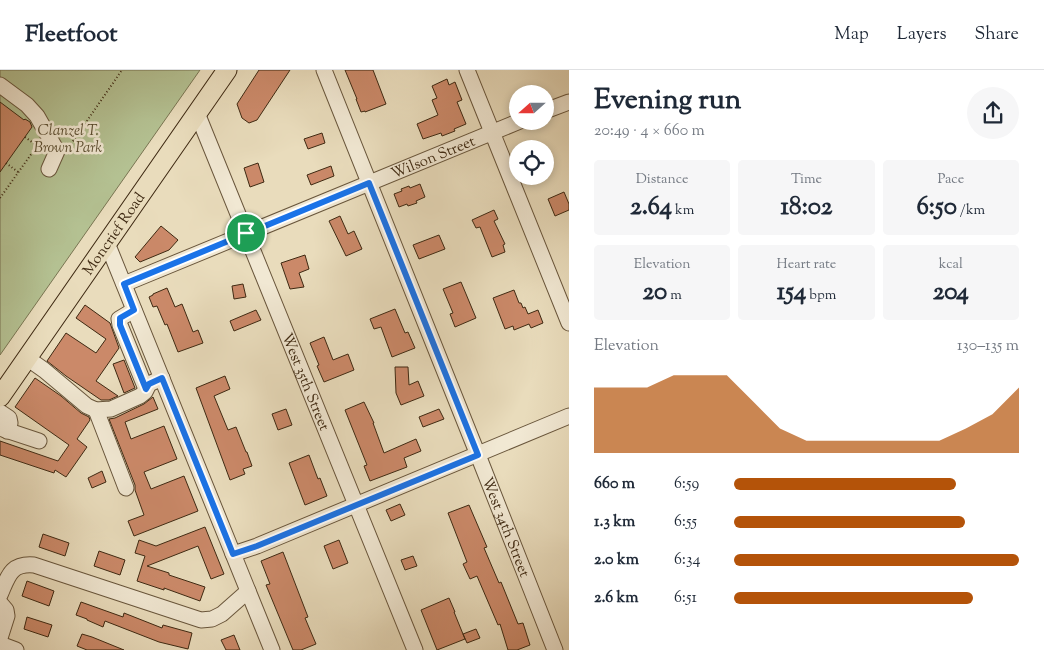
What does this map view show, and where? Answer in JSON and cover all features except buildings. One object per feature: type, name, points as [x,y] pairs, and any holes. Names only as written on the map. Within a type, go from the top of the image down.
[{"type":"main road","name":"Moncrief Road","points":[[0,397],[227,70]]},
{"type":"street","name":"West 34th Street","points":[[324,70],[556,650]]},
{"type":"street","points":[[467,70],[569,324]]},
{"type":"street","points":[[0,85],[27,105],[37,116],[57,151],[49,169]]},
{"type":"street","points":[[554,108],[569,102]]},
{"type":"street","name":"West 35th Street","points":[[197,113],[415,650]]},
{"type":"street","name":"Wilson Street","points":[[124,284],[509,125]]},
{"type":"street","points":[[107,243],[272,650]]},
{"type":"street","points":[[134,310],[120,318],[120,325],[146,389]]},
{"type":"street","points":[[27,358],[87,406],[96,410],[111,409],[140,396],[149,384],[162,378]]},
{"type":"street","points":[[96,410],[126,488]]},
{"type":"street","points":[[0,412],[9,418],[10,423],[4,429],[39,441]]},
{"type":"street","points":[[233,554],[257,546],[569,416]]},
{"type":"street","points":[[0,595],[14,568],[26,564],[201,620],[212,619],[222,614],[248,591]]},
{"type":"street","points":[[0,603],[6,610],[7,616],[0,638]]},
{"type":"street","points":[[0,644],[16,650]]},
{"type":"path","points":[[57,151],[69,147],[122,70]]},
{"type":"path","points":[[0,198],[36,146]]},
{"type":"path","points":[[6,163],[18,172]]},
{"type":"green space","name":"Clanzel T. Brown Park","points":[[0,70],[200,70],[0,355]]},
{"type":"route","points":[[369,183],[478,455],[257,546],[233,554],[162,378],[149,384],[146,389],[120,325],[120,318],[134,310],[124,284],[246,233],[369,183]]}]
